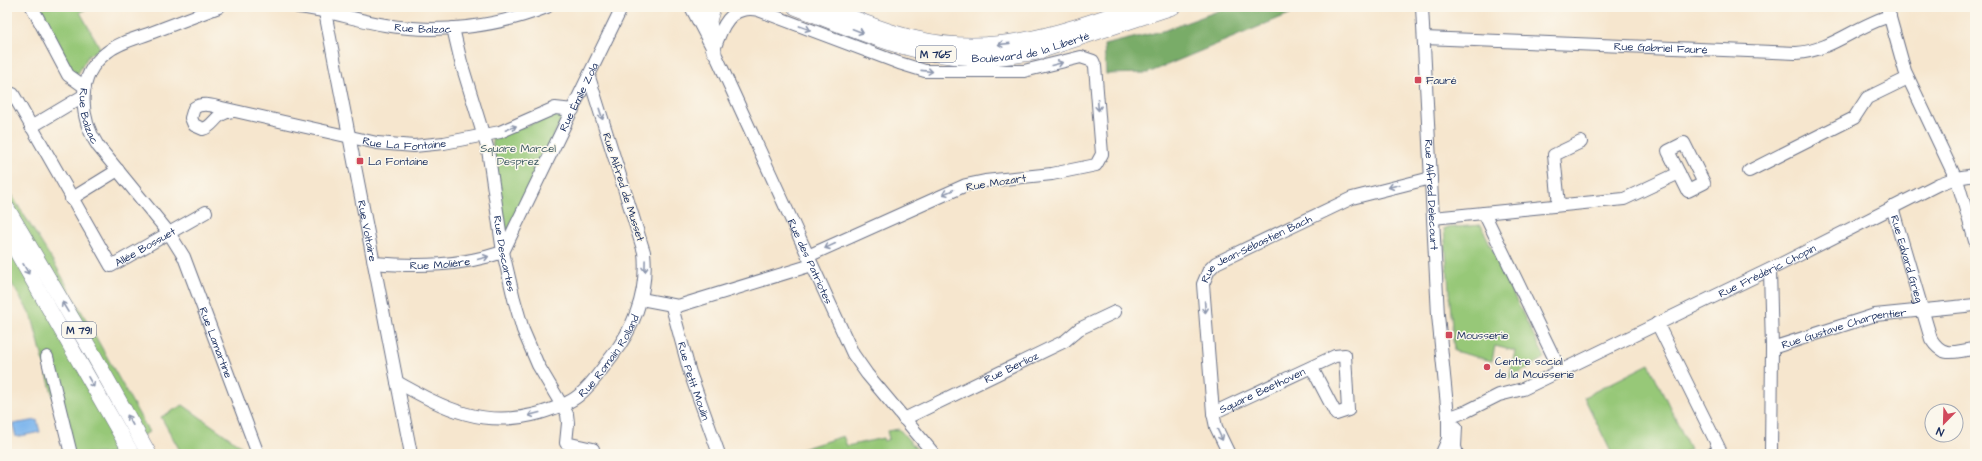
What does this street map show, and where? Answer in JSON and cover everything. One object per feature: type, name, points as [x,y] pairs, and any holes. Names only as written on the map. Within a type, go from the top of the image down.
[{"type":"main road","points":[[713,7],[709,21],[714,51]]},
{"type":"main road","name":"Boulevard de la Liberté","points":[[796,7],[900,46],[940,55],[972,58],[996,58],[1037,52],[1125,13]]},
{"type":"main road","name":"Boulevard de la Liberté","points":[[826,7],[902,35],[936,43],[974,46],[1002,45],[1037,39],[1125,13],[1174,7]]},
{"type":"main road","name":"M 791","points":[[7,208],[149,454]]},
{"type":"main road","name":"M 791","points":[[7,235],[132,454]]},
{"type":"street","points":[[32,7],[68,75],[84,92],[32,127]]},
{"type":"street","name":"Rue Balzac","points":[[170,233],[98,146],[90,133],[84,112],[84,92],[87,79],[94,65],[113,48],[219,7]]},
{"type":"street","name":"Rue Balzac","points":[[298,7],[324,9],[386,25],[417,28],[453,28],[508,20],[547,7]]},
{"type":"street","name":"Rue Émile Zola","points":[[504,252],[622,7]]},
{"type":"street","name":"Rue des Patriotes","points":[[691,7],[714,51],[858,361],[934,454]]},
{"type":"street","name":"Rue des Patriotes","points":[[700,7],[714,51]]},
{"type":"street","name":"Rue Alfred Delecourt","points":[[1422,7],[1438,315],[1456,454]]},
{"type":"street","name":"Rue Voltaire","points":[[324,9],[411,454]]},
{"type":"street","name":"Boulevard de la Liberté","points":[[714,51],[725,21],[733,14],[748,9],[766,10],[899,63],[925,71],[1024,71],[1081,58],[1092,61],[1095,66]]},
{"type":"street","name":"Rue Gabriel Fauré","points":[[1424,38],[1796,53],[1823,48],[1879,19],[1888,11],[1908,78],[1956,178],[1975,241]]},
{"type":"street","name":"Rue Descartes","points":[[453,28],[461,62],[488,150],[504,252],[514,299],[523,330],[541,371],[562,405],[568,419],[566,443],[593,449]]},
{"type":"street","name":"Rue Mozart","points":[[810,260],[966,185],[985,181],[1052,174],[1096,165],[1102,154],[1095,66]]},
{"type":"street","name":"Rue Alfred de Musset","points":[[589,77],[644,252],[645,273],[641,299]]},
{"type":"street","points":[[1749,171],[1854,118],[1867,98],[1908,78]]},
{"type":"street","name":"Allée Bossuet","points":[[13,94],[111,266],[206,212]]},
{"type":"street","name":"Rue La Fontaine","points":[[233,111],[377,143],[414,146],[444,143],[484,136],[514,127],[555,108],[572,110]]},
{"type":"street","points":[[1559,205],[1554,155],[1581,142]]},
{"type":"street","points":[[72,199],[118,170]]},
{"type":"street","points":[[1433,218],[1624,199],[1680,174]]},
{"type":"street","name":"Rue Frédéric Chopin","points":[[1452,417],[1499,396],[1523,389],[1657,323],[1770,270],[1892,207],[1956,178],[1975,175]]},
{"type":"street","name":"Rue Jean-Sébastien Bach","points":[[1229,454],[1216,427],[1213,413],[1203,284],[1206,273],[1211,266],[1352,198],[1432,178]]},
{"type":"street","name":"Rue Edvard Grieg","points":[[1892,207],[1930,336],[1939,349],[1949,353],[1975,349]]},
{"type":"street","points":[[1484,213],[1560,370]]},
{"type":"street","name":"Rue Lamartine","points":[[170,233],[188,267],[258,454]]},
{"type":"street","name":"Rue Molière","points":[[374,264],[413,266],[442,265],[468,262],[504,252]]},
{"type":"street","name":"Rue Romain Rolland","points":[[397,382],[441,407],[475,416],[499,419],[519,418],[562,405],[584,391],[619,347],[632,326],[641,299],[672,307],[810,260]]},
{"type":"street","points":[[1770,270],[1772,348]]},
{"type":"street","name":"Rue Gustave Charpentier","points":[[1771,454],[1772,348],[1864,318],[1975,304]]},
{"type":"street","name":"Rue Petit Moulin","points":[[672,307],[690,372],[719,454]]},
{"type":"street","name":"Rue Berlioz","points":[[904,419],[1065,341],[1079,329],[1115,312]]},
{"type":"street","points":[[1657,323],[1720,450],[1712,454]]},
{"type":"street","name":"Square Beethoven","points":[[1213,413],[1335,356],[1345,355],[1348,410],[1336,414],[1312,368]]},
{"type":"street","points":[[47,357],[72,454]]},
{"type":"street","name":"Rue Alfred Delecourt","points":[[1441,454],[1448,439],[1452,417]]},
{"type":"street","points":[[1441,454],[1450,451],[1456,454]]},
{"type":"green space","points":[[38,7],[91,7],[80,12],[100,48],[88,56],[77,75],[70,70]]},
{"type":"green space","points":[[1229,7],[1306,7],[1148,73],[1106,74],[1104,45],[1166,30]]},
{"type":"green space","name":"Square Marcel Desprez","points":[[565,112],[505,236],[492,138]]},
{"type":"green space","points":[[7,188],[56,266],[149,432],[112,452],[106,454],[68,454],[32,317],[7,276]]},
{"type":"green space","points":[[1481,225],[1499,263],[1506,260],[1516,281],[1509,286],[1545,358],[1509,379],[1515,351],[1495,346],[1492,361],[1454,351],[1444,228]]},
{"type":"green space","points":[[1649,364],[1690,449],[1680,454],[1612,454],[1584,397]]},
{"type":"green space","points":[[183,405],[245,449],[247,454],[182,454],[161,417]]},
{"type":"green space","points":[[899,429],[921,454],[786,454],[843,436],[847,446],[883,438],[884,441],[889,439],[887,431]]},
{"type":"water","points":[[37,420],[40,432],[16,437],[13,424]]},
{"type":"place","name":"Fauré","points":[[1418,80]]},
{"type":"place","name":"La Fontaine","points":[[360,161]]},
{"type":"place","name":"Mousserie","points":[[1449,335]]},
{"type":"place","name":"Centre social de la Mousserie","points":[[1487,367]]}]
